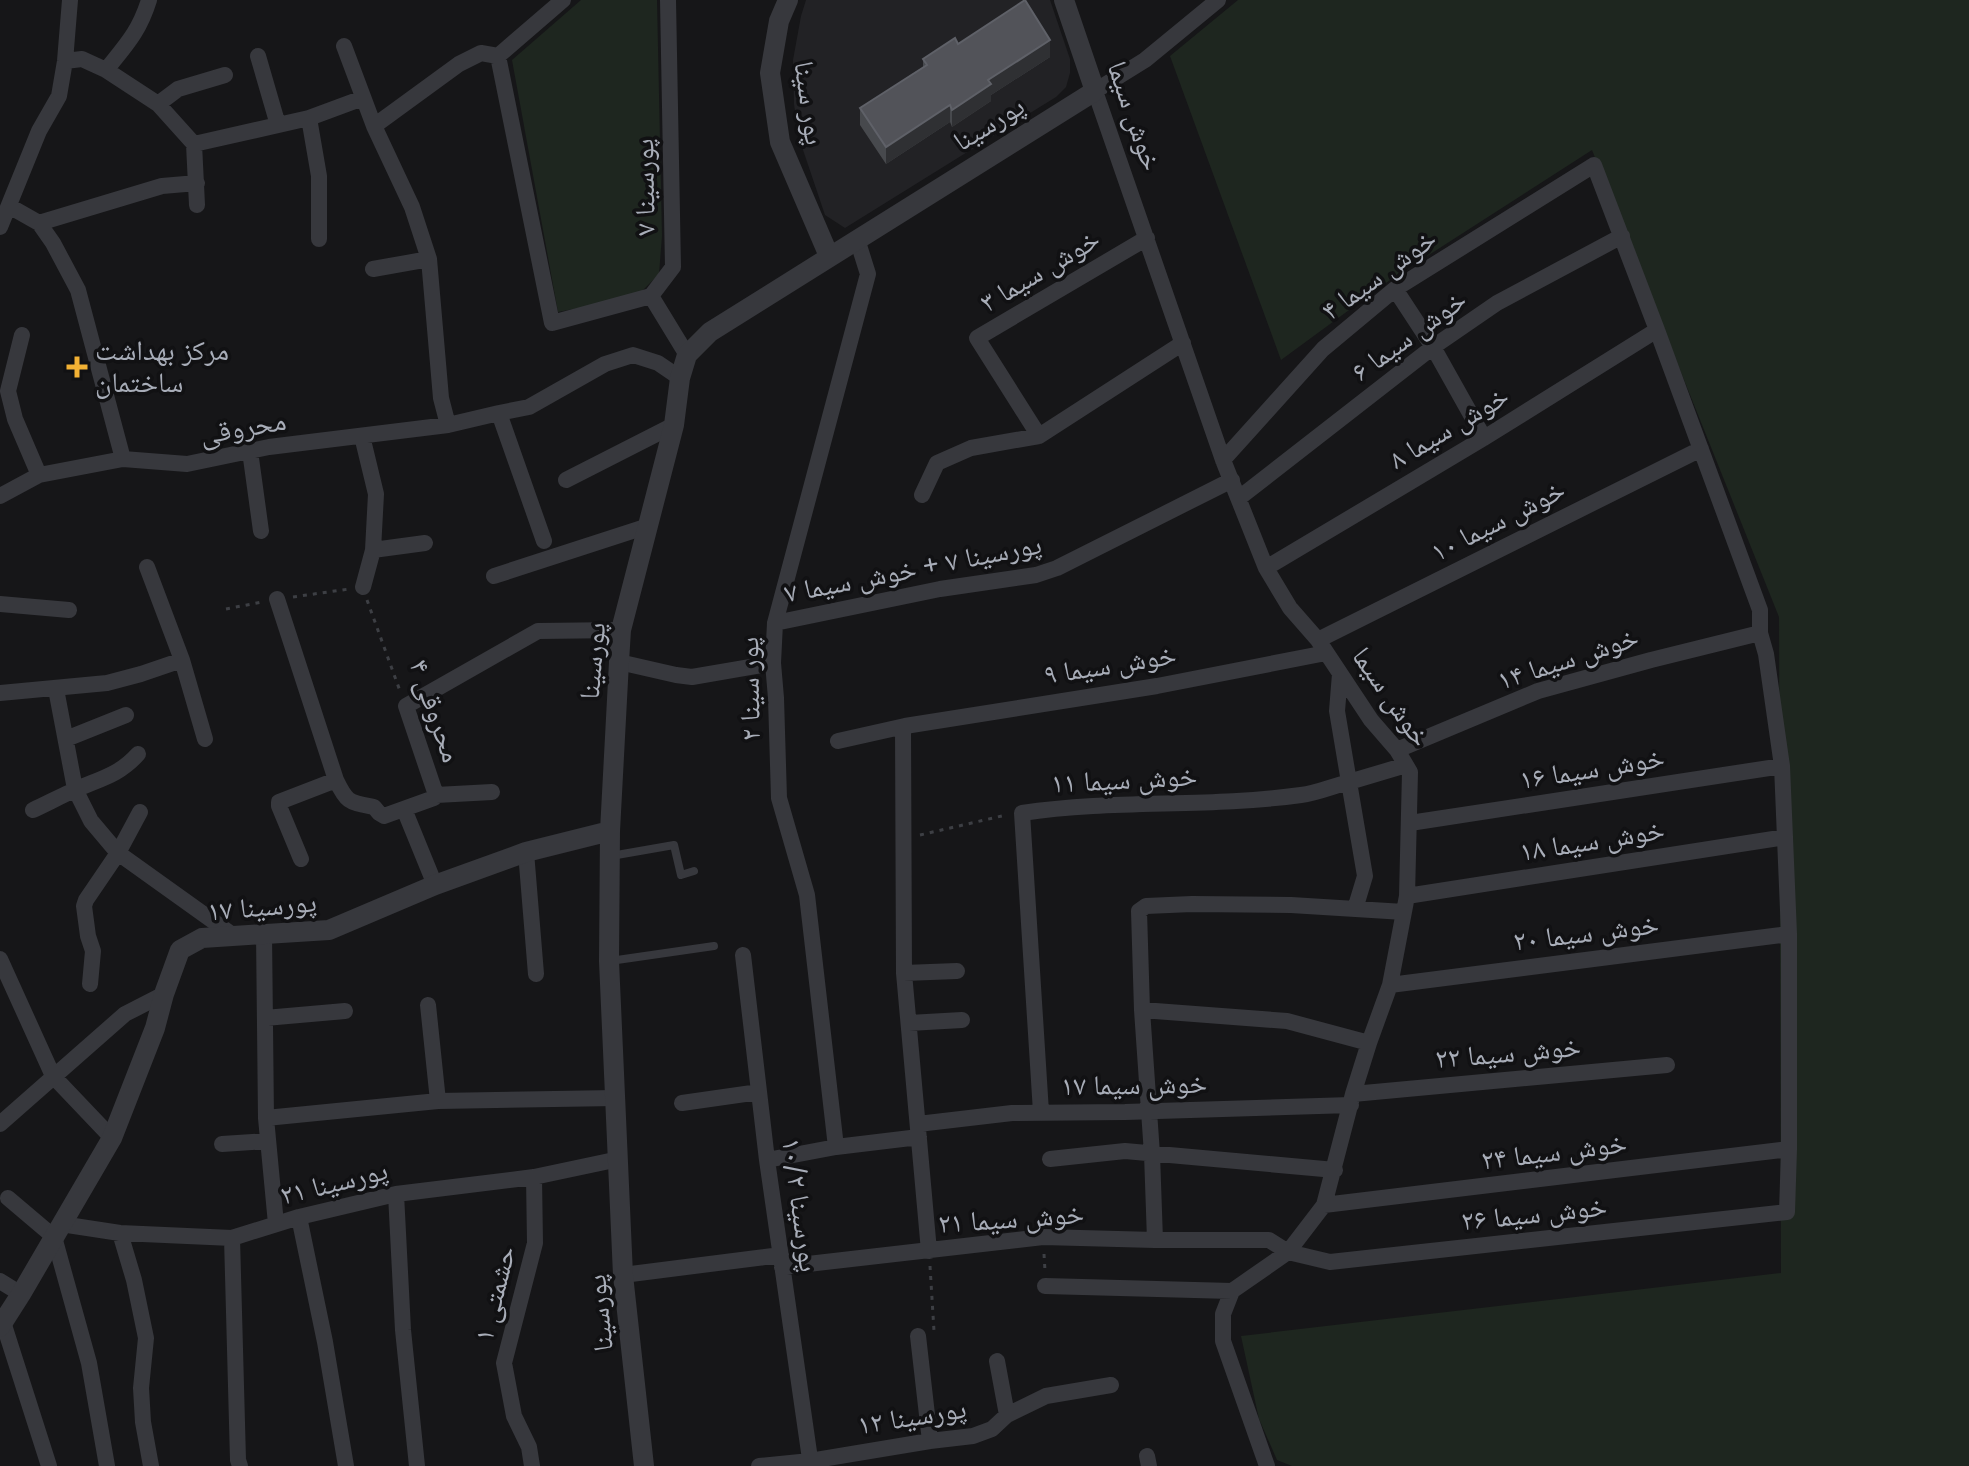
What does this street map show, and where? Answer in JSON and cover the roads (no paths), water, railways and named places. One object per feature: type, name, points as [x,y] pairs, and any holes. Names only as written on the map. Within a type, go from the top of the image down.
[{"type":"street","points":[[0,227],[39,131],[59,96],[70,0]]},
{"type":"street","points":[[106,70],[143,21],[149,0]]},
{"type":"street","points":[[498,56],[563,0]]},
{"type":"street","name":"پورسینا ۷","points":[[651,296],[673,267],[668,0]]},
{"type":"street","name":"پور سینا","points":[[788,0],[779,21],[770,73],[780,142],[829,256]]},
{"type":"street","name":"خوش سیما","points":[[1064,0],[1223,460],[1266,568],[1290,608],[1322,647],[1410,772],[1406,904],[1390,985],[1369,1043],[1324,1205],[1288,1252],[1232,1291]]},
{"type":"street","points":[[1095,91],[1145,60],[1218,0]]},
{"type":"street","points":[[344,46],[374,126],[412,207],[429,259],[441,398],[448,425]]},
{"type":"street","points":[[374,126],[459,64],[481,53],[498,56]]},
{"type":"street","points":[[258,56],[278,125]]},
{"type":"street","points":[[498,56],[552,323],[651,296],[687,355]]},
{"type":"street","points":[[65,61],[82,59],[106,70],[158,104],[194,144],[197,205]]},
{"type":"street","points":[[158,104],[178,89],[225,75]]},
{"type":"street","name":"پورسینا","points":[[644,1466],[623,1275],[609,961],[610,831],[621,630],[674,425],[680,378],[687,355],[710,332],[1095,91]]},
{"type":"street","points":[[194,144],[309,118],[363,98]]},
{"type":"street","points":[[309,118],[319,176],[319,239]]},
{"type":"street","name":"خوش سیما ۴","points":[[1223,460],[1323,349],[1395,289],[1594,165],[1622,236]]},
{"type":"street","points":[[39,223],[162,186],[197,183]]},
{"type":"street","points":[[9,206],[39,223],[78,290],[123,459]]},
{"type":"street","points":[[1622,236],[1760,610],[1760,633],[1766,654],[1782,766],[1789,934],[1789,1149]]},
{"type":"street","name":"خوش سیما ۶","points":[[1239,498],[1433,347],[1497,303],[1622,236]]},
{"type":"street","name":"خوش سیما ۳","points":[[1039,436],[977,338],[1147,238]]},
{"type":"street","name":"پور سینا ۲","points":[[836,1147],[807,895],[779,798],[773,663],[775,623],[868,274],[857,239]]},
{"type":"street","points":[[373,269],[429,259]]},
{"type":"street","points":[[1395,289],[1433,347],[1484,438]]},
{"type":"street","name":"خوش سیما ۸","points":[[1266,568],[1657,330]]},
{"type":"street","points":[[22,335],[8,391],[15,419],[39,475]]},
{"type":"street","points":[[922,495],[937,463],[971,448],[1039,436],[1183,343]]},
{"type":"street","name":"محروقی","points":[[0,496],[39,475],[123,459],[187,464],[269,447],[448,425],[529,407],[605,364],[633,355],[658,363],[680,378]]},
{"type":"street","points":[[499,413],[544,541]]},
{"type":"street","points":[[566,480],[674,425]]},
{"type":"street","points":[[362,436],[376,494],[373,550],[363,587]]},
{"type":"street","name":"خوش سیما ۱۰","points":[[1322,647],[1701,449]]},
{"type":"street","points":[[250,451],[261,531]]},
{"type":"street","name":"پورسینا ۷ + خوش سیما ۷","points":[[775,623],[940,589],[1036,575],[1057,568],[1232,480]]},
{"type":"street","points":[[494,576],[648,526]]},
{"type":"street","points":[[373,550],[425,543]]},
{"type":"street","points":[[147,567],[182,660],[205,739]]},
{"type":"street","points":[[277,599],[336,780],[279,802],[301,859]]},
{"type":"street","points":[[0,604],[69,610]]},
{"type":"street","name":"محروقی ۴","points":[[336,780],[347,800],[374,807],[384,816],[434,798],[436,795],[406,706],[538,631],[621,630]]},
{"type":"street","name":"خوش سیما ۱۴","points":[[1397,750],[1538,691],[1760,633]]},
{"type":"street","name":"خوش سیما ۹","points":[[838,741],[995,710],[1157,686],[1322,647]]},
{"type":"street","points":[[0,693],[107,683],[182,660]]},
{"type":"street","points":[[619,662],[692,677],[773,663]]},
{"type":"street","points":[[1340,674],[1337,711],[1365,876],[1355,909]]},
{"type":"street","points":[[56,689],[75,789],[91,821],[118,853],[234,936]]},
{"type":"street","points":[[66,739],[126,715]]},
{"type":"street","points":[[903,727],[904,973],[929,1251]]},
{"type":"street","points":[[33,810],[75,789],[111,776],[126,767],[138,754]]},
{"type":"street","name":"خوش سیما ۱۱","points":[[1041,1112],[1022,813],[1063,806],[1193,803],[1303,795],[1406,765]]},
{"type":"street","name":"خوش سیما ۱۶","points":[[1410,823],[1782,766]]},
{"type":"street","points":[[436,795],[492,792]]},
{"type":"street","points":[[404,809],[435,885]]},
{"type":"street","points":[[90,984],[93,951],[84,906],[140,812]]},
{"type":"street","name":"پورسینا ۱۷","points":[[2,1324],[112,1138],[155,1028],[180,950],[202,938],[329,930],[435,885],[526,852],[610,831]]},
{"type":"street","name":"خوش سیما ۱۸","points":[[1142,1010],[1139,911],[1146,906],[1291,905],[1355,909],[1406,904],[1785,837]]},
{"type":"street","points":[[526,852],[536,974]]},
{"type":"street","points":[[264,933],[266,1118],[276,1224]]},
{"type":"street","name":"خوش سیما ۲۰","points":[[1390,985],[1789,934]]},
{"type":"street","name":"پورسینا ۱۰/۲","points":[[743,955],[767,1160],[811,1463]]},
{"type":"street","points":[[0,959],[53,1076],[112,1138]]},
{"type":"street","points":[[904,973],[957,971]]},
{"type":"street","points":[[0,1124],[125,1014],[164,994]]},
{"type":"street","points":[[428,1005],[438,1101]]},
{"type":"street","points":[[1155,1240],[1142,1010],[1287,1021],[1369,1043]]},
{"type":"street","points":[[265,1018],[345,1011]]},
{"type":"street","points":[[909,1023],[962,1020]]},
{"type":"street","name":"خوش سیما ۲۲","points":[[1352,1100],[1667,1065]]},
{"type":"street","points":[[682,1103],[759,1092]]},
{"type":"street","points":[[266,1118],[438,1101],[616,1098]]},
{"type":"street","name":"خوش سیما ۱۷","points":[[767,1160],[1012,1113],[1148,1112],[1352,1100]]},
{"type":"street","points":[[222,1144],[268,1141]]},
{"type":"street","name":"خوش سیما ۲۴","points":[[1324,1205],[1789,1149]]},
{"type":"street","name":"خوش سیما ۲۶","points":[[1288,1252],[1330,1262],[1787,1212],[1789,1149]]},
{"type":"street","points":[[1050,1159],[1125,1151],[1335,1170]]},
{"type":"street","name":"پورسینا ۲۱","points":[[58,1231],[232,1238],[299,1217],[396,1194],[534,1177],[619,1159]]},
{"type":"street","name":"حشمتی ۱","points":[[532,1466],[529,1447],[514,1416],[504,1363],[535,1243],[534,1177]]},
{"type":"street","points":[[396,1194],[403,1330],[417,1466]]},
{"type":"street","points":[[8,1198],[58,1231],[89,1363],[107,1466]]},
{"type":"street","points":[[299,1217],[346,1466]]},
{"type":"street","points":[[120,1233],[146,1338],[141,1388],[151,1466]]},
{"type":"street","name":"خوش سیما ۲۱","points":[[623,1275],[929,1251],[1043,1237],[1269,1240],[1288,1252]]},
{"type":"street","points":[[232,1238],[240,1466]]},
{"type":"street","points":[[0,1281],[21,1294]]},
{"type":"street","points":[[1045,1286],[1232,1291],[1223,1314],[1223,1341],[1267,1466]]},
{"type":"street","points":[[2,1324],[49,1466]]},
{"type":"street","points":[[918,1336],[930,1441]]},
{"type":"street","points":[[997,1361],[1007,1415]]},
{"type":"street","name":"پورسینا ۱۲","points":[[759,1466],[811,1463],[973,1436],[992,1429],[1007,1415],[1046,1396],[1111,1385]]},
{"type":"lane","points":[[610,857],[674,845],[681,875],[694,871]]},
{"type":"lane","points":[[609,961],[714,946]]},
{"type":"place","name":"مرکز بهداشت ساختمان","points":[[77,367]]}]
